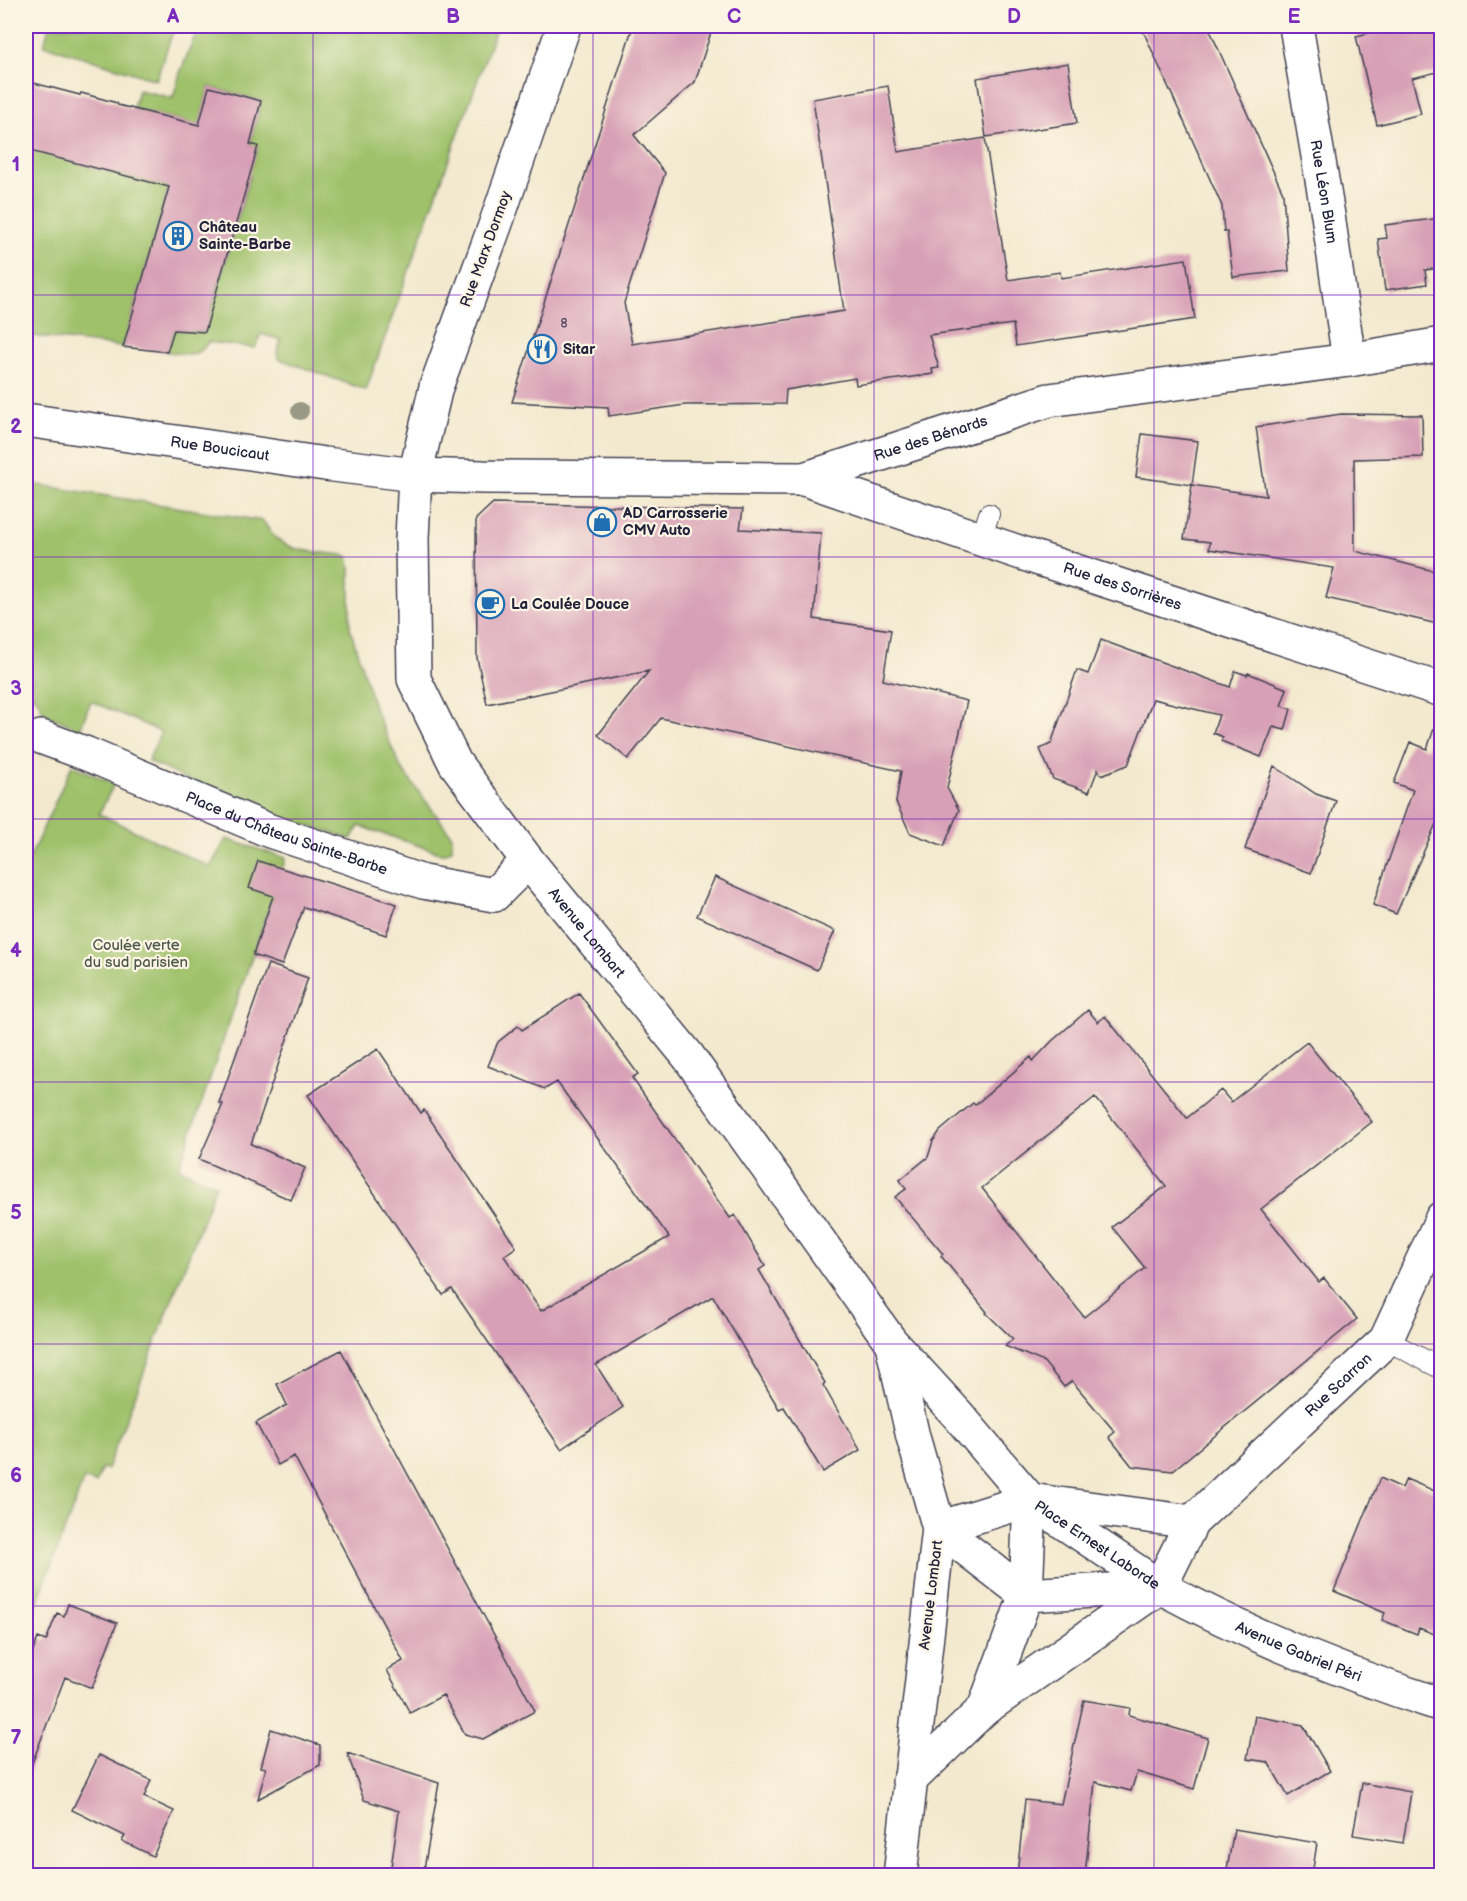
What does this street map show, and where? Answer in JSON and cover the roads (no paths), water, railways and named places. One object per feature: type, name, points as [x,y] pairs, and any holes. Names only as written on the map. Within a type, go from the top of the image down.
[{"type":"street","name":"Rue Marx Dormoy","points":[[415,475],[436,387],[496,224],[564,26]]},
{"type":"street","name":"Rue Léon Blum","points":[[1296,26],[1328,214],[1349,360]]},
{"type":"street","name":"Rue des Bénards","points":[[415,475],[804,479],[1049,400],[1349,360],[1442,344]]},
{"type":"street","name":"Rue Boucicaut","points":[[26,420],[415,475]]},
{"type":"street","name":"Avenue Lombart","points":[[415,475],[412,539],[414,679],[456,762],[528,861],[688,1056],[891,1342],[958,1415],[1030,1500]]},
{"type":"street","name":"Rue des Sorrières","points":[[804,479],[985,526],[1042,560],[1442,690]]},
{"type":"street","name":"Place du Château Sainte-Barbe","points":[[41,737],[270,831],[423,882],[494,895],[528,861]]},
{"type":"street","name":"Rue Scarron","points":[[1160,1587],[1192,1522],[1386,1340],[1442,1218]]},
{"type":"street","name":"Avenue Lombart","points":[[891,1342],[913,1437],[939,1528],[900,1875]]},
{"type":"street","points":[[984,1709],[1026,1594],[1030,1500],[1192,1522]]},
{"type":"street","name":"Place Ernest Laborde","points":[[939,1528],[1030,1500],[1160,1587]]},
{"type":"street","points":[[939,1528],[1026,1594]]},
{"type":"street","points":[[909,1781],[984,1709],[1160,1587]]},
{"type":"street","name":"Place Ernest Laborde","points":[[1026,1594],[1160,1587]]},
{"type":"street","name":"Avenue Gabriel Péri","points":[[1160,1587],[1209,1614],[1367,1681],[1442,1706]]},
{"type":"lane","points":[[1386,1340],[1442,1369]]},
{"type":"place","name":"Château Sainte-Barbe","points":[[178,236]]},
{"type":"place","name":"Sitar","points":[[542,349]]},
{"type":"place","name":"AD Carrosserie CMV Auto","points":[[602,522]]},
{"type":"place","name":"La Coulée Douce","points":[[490,604]]},
{"type":"park label","name":"Coulée verte du sud parisien","points":[[136,954]]}]
